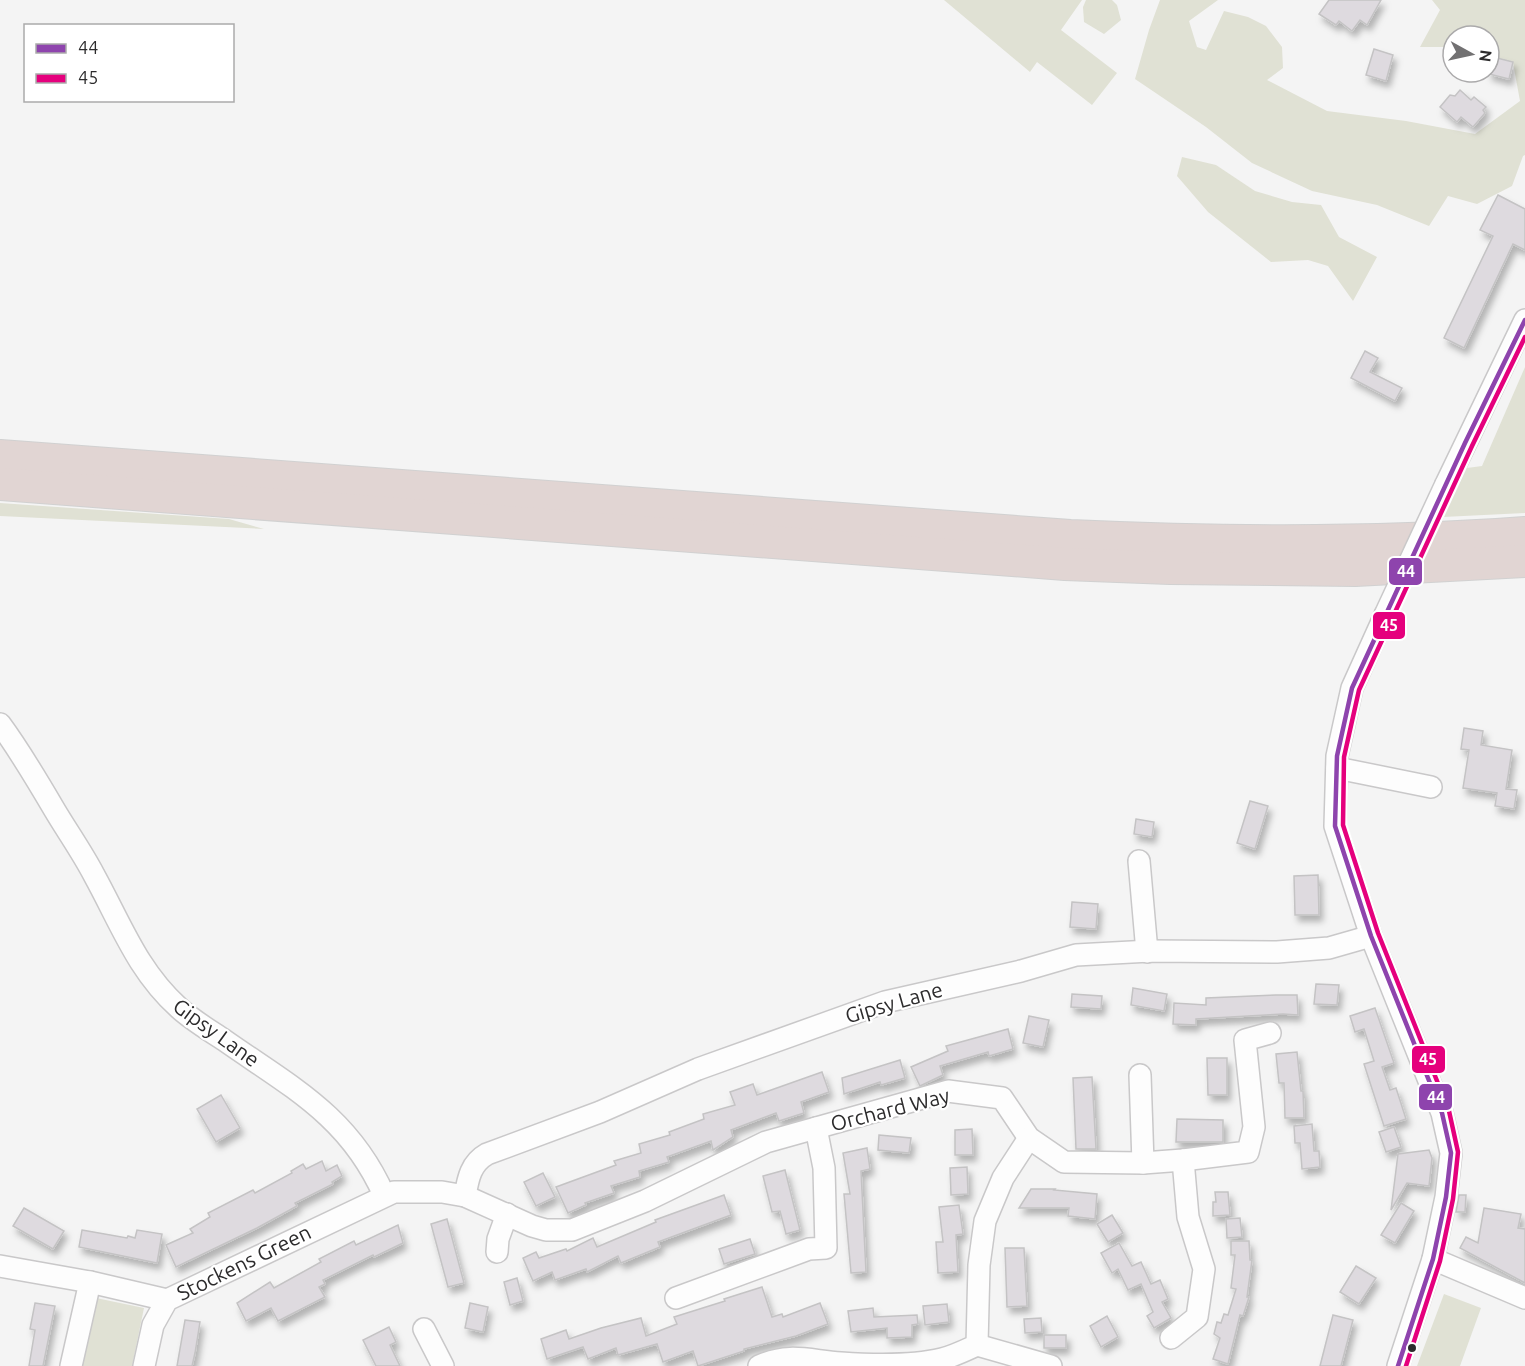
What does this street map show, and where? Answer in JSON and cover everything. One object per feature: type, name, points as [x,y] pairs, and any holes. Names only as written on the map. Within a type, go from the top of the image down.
[{"type":"highway","points":[[0,456],[1070,536],[1173,541],[1346,542],[1525,533]]},
{"type":"highway","points":[[0,484],[1065,564],[1170,568],[1356,570],[1525,561]]},
{"type":"street","points":[[1398,1366],[1433,1259],[1446,1197],[1451,1153],[1443,1113],[1371,936],[1335,826],[1337,756],[1352,688],[1525,320]]},
{"type":"street","name":"Gipsy Lane","points":[[0,724],[18,748],[85,857],[137,960],[159,988],[181,1010],[302,1093],[325,1112],[357,1147],[373,1170],[384,1196]]},
{"type":"street","points":[[1337,768],[1431,787]]},
{"type":"street","points":[[1139,861],[1147,951]]},
{"type":"street","name":"Gipsy Lane","points":[[465,1196],[468,1177],[473,1166],[479,1158],[487,1154],[600,1112],[698,1069],[885,1002],[1021,971],[1076,955],[1147,951],[1277,952],[1329,948],[1371,936]]},
{"type":"street","name":"Orchard Way","points":[[465,1196],[532,1226],[546,1230],[572,1230],[645,1201],[766,1142],[948,1091],[1002,1098],[1029,1138],[1064,1162],[1143,1163],[1248,1152],[1254,1127],[1245,1040],[1270,1033]]},
{"type":"street","points":[[1140,1075],[1143,1163]]},
{"type":"street","points":[[676,1298],[809,1249],[826,1248],[825,1168],[816,1128]]},
{"type":"street","points":[[977,1345],[979,1265],[985,1221],[1003,1178],[1029,1138]]},
{"type":"street","points":[[1171,1338],[1197,1317],[1204,1269],[1188,1217],[1183,1160]]},
{"type":"street","name":"Stockens Green","points":[[144,1366],[153,1325],[167,1300],[394,1192],[420,1191],[465,1196]]},
{"type":"street","points":[[497,1252],[498,1239],[507,1214]]},
{"type":"street","points":[[1433,1259],[1525,1298]]},
{"type":"street","points":[[0,1266],[90,1282],[167,1300]]},
{"type":"street","points":[[71,1366],[90,1282]]},
{"type":"street","points":[[424,1329],[443,1366]]},
{"type":"street","points":[[759,1366],[780,1358],[805,1358],[840,1363],[905,1364],[942,1359],[977,1345],[1051,1366]]},
{"type":"shaded area","points":[[944,0],[1082,0],[1061,30],[1117,73],[1092,105],[1037,62],[1030,72]]},
{"type":"shaded area","points":[[1086,0],[1112,0],[1117,5],[1121,20],[1104,34],[1084,22],[1083,7]]},
{"type":"shaded area","points":[[1160,0],[1218,0],[1189,21],[1197,47],[1206,50],[1224,11],[1248,17],[1266,26],[1282,47],[1283,68],[1267,80],[1327,111],[1406,121],[1475,134],[1520,101],[1513,63],[1501,59],[1501,24],[1441,24],[1441,47],[1420,47],[1440,10],[1432,0],[1525,0],[1525,155],[1512,186],[1477,204],[1448,196],[1429,226],[1377,205],[1312,191],[1252,163],[1206,127],[1135,79]]},
{"type":"shaded area","points":[[1182,157],[1216,165],[1255,191],[1292,202],[1321,205],[1339,237],[1377,257],[1353,301],[1328,266],[1308,260],[1271,262],[1208,212],[1177,176]]},
{"type":"shaded area","points":[[1525,367],[1525,513],[1443,517],[1467,468],[1482,466]]},
{"type":"shaded area","points":[[0,503],[229,519],[264,529],[0,516]]},
{"type":"shaded area","points":[[1444,1294],[1481,1308],[1460,1366],[1417,1366]]},
{"type":"shaded area","points":[[96,1298],[144,1308],[132,1366],[79,1366]]},
{"type":"building","points":[[1329,0],[1381,0],[1367,25],[1360,20],[1352,31],[1339,21],[1336,25],[1319,14]]},
{"type":"building","points":[[1374,49],[1393,55],[1386,81],[1366,75]]},
{"type":"building","points":[[1501,59],[1513,62],[1509,79],[1501,77]]},
{"type":"building","points":[[1460,90],[1471,100],[1474,97],[1486,107],[1483,110],[1485,113],[1473,127],[1461,117],[1457,122],[1440,107],[1450,95],[1455,96]]},
{"type":"building","points":[[1498,195],[1525,209],[1525,250],[1513,244],[1464,348],[1444,338],[1493,236],[1480,230]]},
{"type":"building","points":[[1365,351],[1378,358],[1370,372],[1402,388],[1395,401],[1351,378]]},
{"type":"building","points":[[1464,728],[1483,731],[1481,745],[1512,750],[1506,789],[1517,790],[1514,809],[1495,806],[1497,793],[1463,788],[1469,750],[1461,749]]},
{"type":"building","points":[[1250,801],[1268,806],[1255,849],[1237,843]]},
{"type":"building","points":[[1136,819],[1154,822],[1152,837],[1134,834]]},
{"type":"building","points":[[1318,875],[1319,915],[1295,915],[1294,876]]},
{"type":"building","points":[[1072,902],[1098,904],[1096,929],[1070,927]]},
{"type":"building","points":[[1316,984],[1339,985],[1337,1005],[1314,1004]]},
{"type":"building","points":[[1133,988],[1167,994],[1164,1011],[1131,1005]]},
{"type":"building","points":[[1072,994],[1102,996],[1101,1009],[1071,1007]]},
{"type":"building","points":[[1297,995],[1298,1015],[1196,1019],[1196,1025],[1173,1024],[1174,1003],[1206,1005],[1206,998]]},
{"type":"building","points":[[1375,1008],[1394,1063],[1382,1067],[1390,1090],[1396,1088],[1406,1119],[1384,1126],[1364,1064],[1374,1061],[1364,1029],[1355,1032],[1350,1016]]},
{"type":"building","points":[[1029,1016],[1049,1020],[1043,1047],[1023,1043]]},
{"type":"building","points":[[1008,1029],[1013,1049],[989,1056],[988,1052],[940,1066],[943,1075],[920,1086],[911,1067],[948,1051],[946,1046]]},
{"type":"building","points":[[1297,1052],[1301,1091],[1303,1091],[1304,1118],[1285,1118],[1284,1083],[1279,1083],[1276,1054]]},
{"type":"building","points":[[1207,1058],[1227,1058],[1227,1095],[1208,1095]]},
{"type":"building","points":[[900,1060],[905,1078],[881,1085],[880,1082],[844,1094],[842,1078]]},
{"type":"building","points":[[822,1072],[829,1092],[801,1102],[804,1113],[779,1121],[776,1113],[731,1130],[733,1137],[713,1150],[711,1141],[667,1157],[669,1162],[639,1171],[640,1177],[611,1186],[614,1193],[585,1203],[586,1205],[568,1213],[556,1187],[616,1165],[614,1161],[641,1153],[639,1144],[670,1135],[669,1132],[704,1119],[703,1114],[735,1105],[730,1092],[753,1084],[757,1095]]},
{"type":"building","points":[[1092,1077],[1096,1149],[1076,1149],[1073,1078]]},
{"type":"building","points":[[221,1095],[240,1128],[216,1142],[197,1109]]},
{"type":"building","points":[[1177,1119],[1223,1120],[1223,1142],[1176,1142]]},
{"type":"building","points":[[1312,1124],[1314,1151],[1319,1151],[1320,1167],[1302,1169],[1300,1143],[1295,1143],[1294,1126]]},
{"type":"building","points":[[1394,1127],[1401,1147],[1386,1152],[1379,1132]]},
{"type":"building","points":[[972,1129],[973,1155],[955,1155],[955,1130]]},
{"type":"building","points":[[879,1135],[911,1138],[909,1153],[878,1150]]},
{"type":"building","points":[[867,1148],[870,1169],[861,1171],[866,1272],[851,1273],[844,1194],[850,1194],[843,1153]]},
{"type":"building","points":[[1429,1150],[1432,1158],[1429,1186],[1407,1183],[1391,1210],[1398,1154]]},
{"type":"building","points":[[322,1161],[326,1171],[337,1165],[342,1176],[332,1182],[333,1184],[295,1203],[297,1206],[257,1228],[176,1267],[166,1245],[193,1233],[190,1229],[210,1217],[208,1213],[253,1190],[255,1193],[292,1173],[291,1171],[303,1164],[306,1169]]},
{"type":"building","points":[[967,1167],[968,1194],[951,1195],[950,1168]]},
{"type":"building","points":[[785,1170],[800,1230],[786,1234],[780,1211],[772,1212],[763,1176]]},
{"type":"building","points":[[543,1173],[555,1197],[536,1206],[524,1182]]},
{"type":"building","points":[[1031,1189],[1055,1189],[1097,1194],[1095,1219],[1068,1216],[1069,1208],[1019,1208]]},
{"type":"building","points":[[1215,1192],[1228,1192],[1230,1215],[1213,1216],[1213,1202],[1216,1202]]},
{"type":"building","points":[[724,1195],[731,1215],[658,1242],[660,1247],[621,1263],[618,1256],[587,1272],[586,1269],[555,1280],[552,1272],[533,1281],[523,1258],[536,1252],[539,1258],[566,1249],[567,1251],[593,1238],[597,1247],[656,1222],[655,1220]]},
{"type":"building","points":[[1459,1195],[1466,1195],[1465,1212],[1456,1212]]},
{"type":"building","points":[[1401,1203],[1414,1211],[1395,1243],[1381,1235]]},
{"type":"building","points":[[959,1205],[963,1234],[956,1235],[958,1272],[938,1273],[936,1242],[943,1242],[939,1207]]},
{"type":"building","points":[[24,1208],[64,1231],[53,1249],[13,1226]]},
{"type":"building","points":[[1484,1208],[1521,1214],[1518,1228],[1525,1229],[1525,1283],[1460,1248],[1466,1237],[1478,1243]]},
{"type":"building","points":[[1112,1215],[1123,1233],[1108,1242],[1097,1224]]},
{"type":"building","points":[[1240,1218],[1242,1237],[1227,1238],[1226,1219]]},
{"type":"building","points":[[447,1219],[464,1283],[448,1287],[431,1224]]},
{"type":"building","points":[[398,1225],[403,1243],[323,1280],[325,1284],[319,1287],[325,1297],[278,1321],[271,1308],[246,1321],[237,1303],[270,1282],[274,1288],[321,1262],[319,1259],[354,1241],[356,1245]]},
{"type":"building","points":[[82,1230],[127,1238],[128,1236],[135,1238],[137,1230],[162,1234],[157,1263],[79,1247]]},
{"type":"building","points":[[750,1239],[755,1254],[724,1264],[719,1249]]},
{"type":"building","points":[[1231,1241],[1249,1241],[1250,1260],[1252,1260],[1247,1297],[1249,1297],[1243,1316],[1240,1315],[1228,1364],[1213,1359],[1220,1338],[1214,1334],[1217,1322],[1221,1323],[1224,1314],[1228,1315],[1236,1289],[1231,1288],[1235,1255],[1231,1255]]},
{"type":"building","points":[[1119,1243],[1132,1266],[1141,1262],[1151,1284],[1160,1280],[1168,1299],[1162,1302],[1171,1318],[1154,1328],[1147,1316],[1153,1312],[1141,1284],[1128,1290],[1118,1269],[1112,1273],[1101,1253]]},
{"type":"building","points":[[1005,1248],[1024,1248],[1027,1306],[1007,1307]]},
{"type":"building","points":[[1356,1266],[1376,1278],[1359,1304],[1340,1292]]},
{"type":"building","points":[[517,1278],[523,1301],[510,1305],[504,1282]]},
{"type":"building","points":[[762,1287],[772,1317],[782,1314],[783,1317],[820,1303],[828,1324],[796,1336],[744,1349],[744,1351],[698,1366],[693,1351],[663,1362],[657,1344],[618,1355],[616,1348],[588,1359],[583,1347],[547,1359],[541,1339],[566,1330],[569,1339],[641,1318],[646,1336],[677,1324],[674,1317]]},
{"type":"building","points":[[35,1303],[55,1306],[43,1366],[29,1366],[35,1330],[30,1329]]},
{"type":"building","points":[[470,1303],[488,1307],[483,1332],[465,1328]]},
{"type":"building","points":[[947,1304],[949,1322],[925,1325],[923,1306]]},
{"type":"building","points":[[873,1308],[874,1317],[917,1315],[918,1324],[912,1325],[912,1337],[887,1338],[887,1328],[851,1332],[848,1311]]},
{"type":"building","points":[[1333,1315],[1353,1320],[1341,1366],[1320,1366]]},
{"type":"building","points":[[1107,1316],[1118,1337],[1101,1347],[1090,1326]]},
{"type":"building","points":[[1041,1318],[1042,1332],[1025,1333],[1024,1319]]},
{"type":"building","points":[[185,1320],[200,1322],[195,1353],[192,1366],[177,1366]]},
{"type":"building","points":[[389,1327],[396,1342],[390,1345],[400,1366],[376,1366],[363,1340]]},
{"type":"building","points":[[1044,1335],[1066,1335],[1066,1348],[1044,1348]]},
{"type":"transit line","name":"44","points":[[1398,1366],[1433,1259],[1446,1197],[1451,1153],[1442,1113],[1371,936],[1335,826],[1337,756],[1352,688],[1465,443],[1525,320]]},
{"type":"transit line","name":"45","points":[[1406,1366],[1440,1261],[1453,1199],[1458,1152],[1449,1111],[1378,933],[1343,825],[1344,757],[1359,690],[1525,337]]}]
